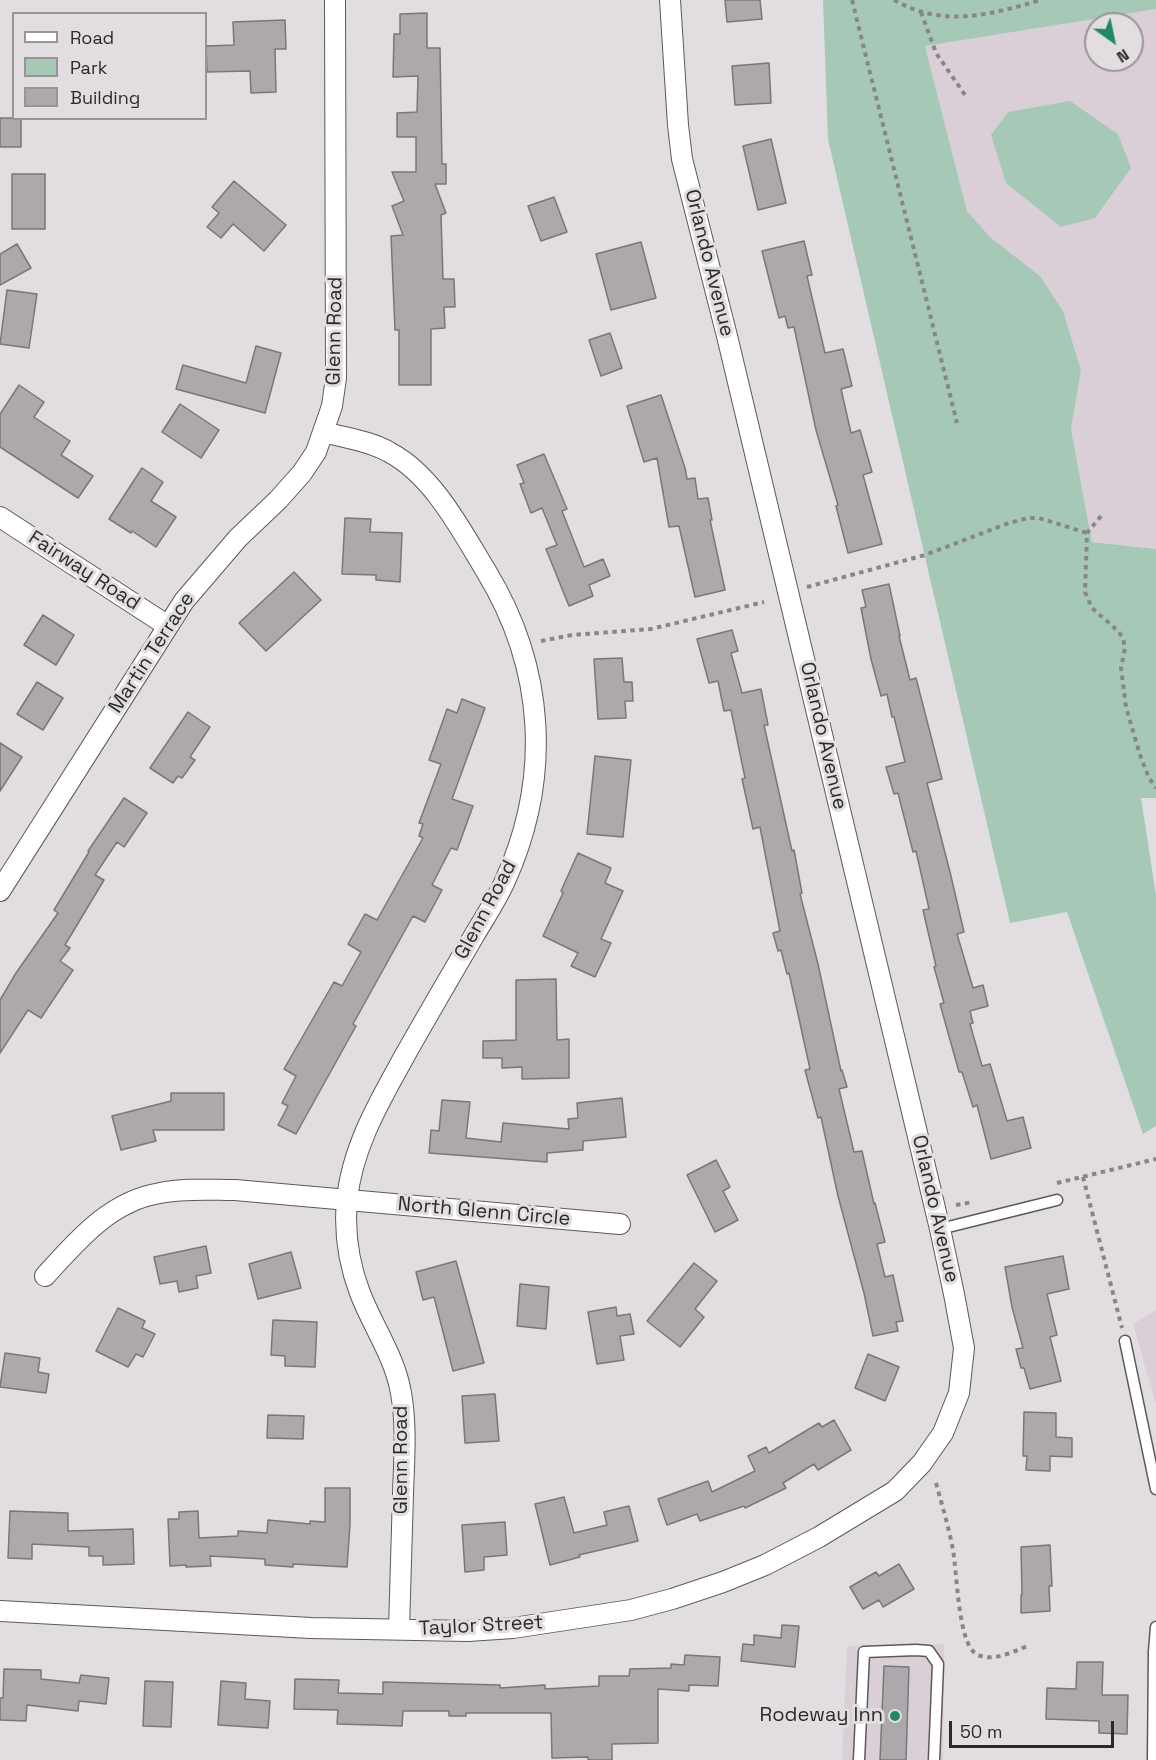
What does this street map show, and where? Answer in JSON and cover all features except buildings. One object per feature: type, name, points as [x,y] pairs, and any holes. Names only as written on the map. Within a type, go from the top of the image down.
[{"type":"street","name":"Glenn Road","points":[[335,0],[336,378],[332,406],[324,432],[389,451],[430,486],[455,520],[498,591],[517,632],[532,691],[537,746],[532,800],[520,843],[504,884],[372,1114],[352,1167],[346,1227],[349,1254],[359,1292],[388,1353],[400,1389],[405,1426],[399,1629]]},
{"type":"street","name":"Orlando Avenue","points":[[670,0],[682,159],[730,347],[940,1229],[964,1348],[959,1393],[943,1433],[922,1463]]},
{"type":"street","name":"Martin Terrace","points":[[0,891],[184,601],[238,538],[278,500],[302,473],[316,452],[324,432]]},
{"type":"street","name":"Fairway Road","points":[[0,517],[168,626]]},
{"type":"street","name":"North Glenn Circle","points":[[45,1276],[78,1239],[103,1218],[141,1197],[174,1191],[235,1190],[620,1224]]},
{"type":"street","name":"Taylor Street","points":[[0,1611],[311,1628],[468,1631],[513,1628],[631,1610],[723,1582],[765,1565],[819,1537],[895,1491],[922,1463]]},
{"type":"lane","points":[[940,1229],[1057,1200]]},
{"type":"lane","points":[[1125,1341],[1156,1489]]},
{"type":"lane","points":[[1153,1760],[1156,1626]]},
{"type":"lane","points":[[859,1760],[864,1652],[916,1650],[928,1651],[938,1664],[934,1760]]},
{"type":"path","points":[[852,0],[957,423]]},
{"type":"path","points":[[894,0],[921,11],[950,17],[997,13],[1041,0]]},
{"type":"path","points":[[921,11],[936,53],[965,95]]},
{"type":"path","points":[[1101,516],[1087,533],[1085,592],[1092,608],[1123,638],[1125,648],[1121,668],[1126,707],[1140,755],[1156,789]]},
{"type":"path","points":[[807,587],[925,555],[1008,523],[1028,518],[1039,518],[1087,533]]},
{"type":"path","points":[[542,641],[572,635],[651,629],[764,602]]},
{"type":"path","points":[[1083,1177],[1125,1341]]},
{"type":"path","points":[[936,1483],[953,1550],[961,1620],[966,1642],[975,1653],[987,1657],[1003,1655],[1028,1646]]},
{"type":"shaded area","points":[[1156,9],[1156,549],[1092,542],[1071,429],[1081,370],[1063,311],[1040,276],[991,238],[967,211],[925,45],[1084,20],[1084,72],[1144,72],[1144,12],[1133,12]]},
{"type":"shaded area","points":[[1156,1310],[1156,1404],[1133,1324]]},
{"type":"shaded area","points":[[944,1644],[943,1760],[842,1760],[847,1646]]},
{"type":"green space","points":[[823,0],[1156,0],[1156,9],[1137,12],[1084,12],[1084,21],[925,46],[967,211],[991,238],[1040,276],[1063,311],[1081,370],[1071,429],[1092,542],[1156,549],[1156,798],[1141,798],[1156,895],[1156,1126],[1143,1134],[1067,912],[1010,923],[828,139]]},
{"type":"green space","points":[[1070,101],[1118,134],[1131,168],[1095,218],[1061,227],[1006,183],[991,135],[1008,112]]},
{"type":"place","name":"Rodeway Inn","points":[[895,1716]]}]
